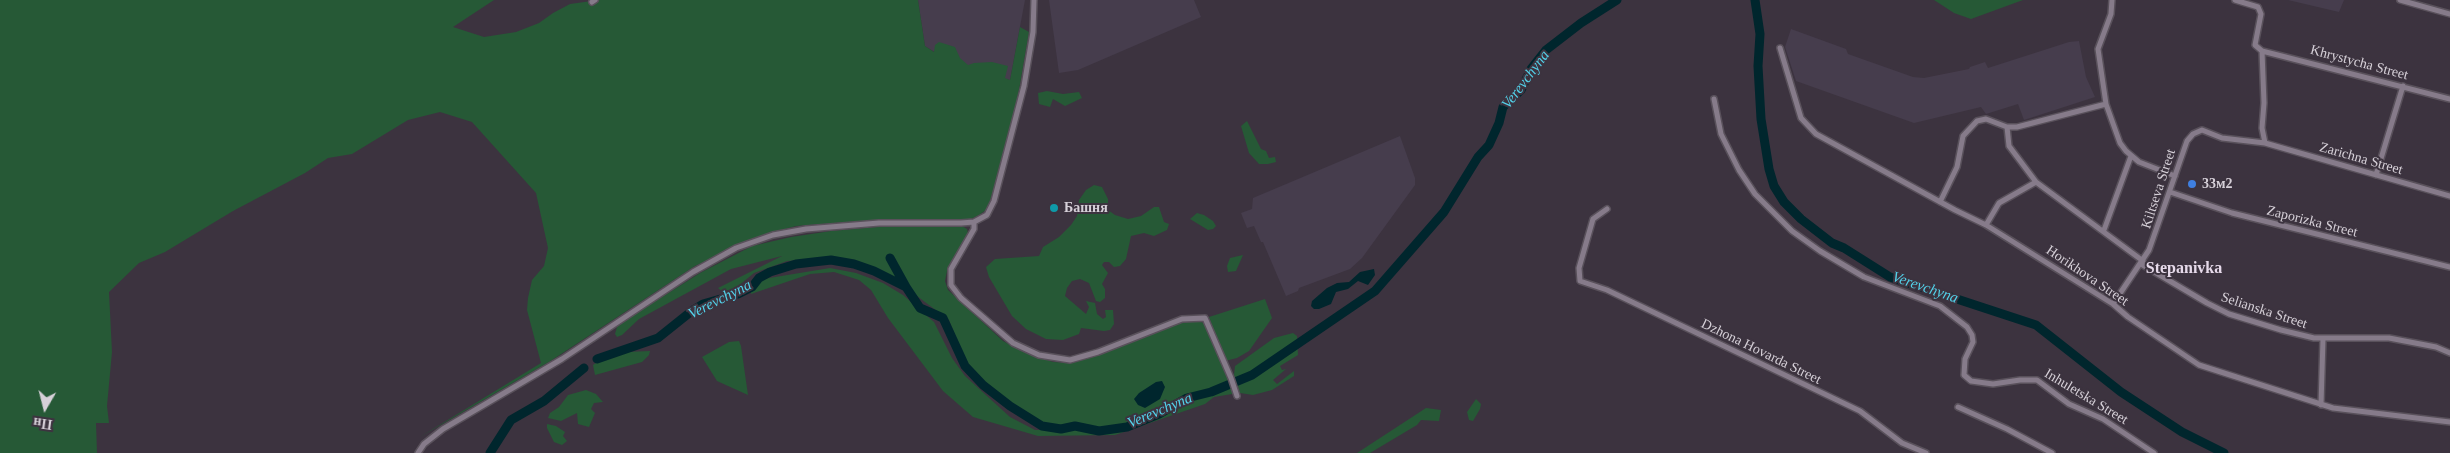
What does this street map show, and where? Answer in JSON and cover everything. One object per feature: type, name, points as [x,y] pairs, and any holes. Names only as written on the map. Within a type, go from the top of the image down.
[{"type":"street","points":[[418,453],[424,444],[443,429],[562,359],[693,272],[736,248],[773,235],[806,229],[879,223],[974,222],[987,215],[994,202],[1024,86],[1033,32],[1034,0]]},
{"type":"street","points":[[2112,0],[2111,14],[2098,49],[2106,104],[2120,143],[2132,156],[2175,176]]},
{"type":"street","points":[[2235,0],[2255,6],[2260,11],[2261,20],[2255,44],[2262,51],[2264,103],[2262,128],[2265,143]]},
{"type":"street","points":[[2400,0],[2450,14]]},
{"type":"street","name":"Horikhova Street","points":[[1780,48],[1801,118],[1816,134],[1857,158],[1986,225],[2112,304],[2199,365],[2343,410],[2450,422]]},
{"type":"street","name":"Khrystycha Street","points":[[2262,51],[2403,86],[2450,100]]},
{"type":"street","points":[[2376,175],[2403,86]]},
{"type":"street","name":"Inhuletska Street","points":[[1714,99],[1721,134],[1739,170],[1755,194],[1792,231],[1820,252],[1864,277],[1940,306],[1968,327],[1973,342],[1965,359],[1964,375],[1971,381],[1993,384],[2020,380],[2037,380],[2069,404],[2103,419],[2154,453]]},
{"type":"street","points":[[1940,202],[1957,167],[1961,143],[1965,133],[1973,124],[1982,119],[2006,127],[2017,127],[2106,104]]},
{"type":"street","name":"Selianska Street","points":[[2006,127],[2009,146],[2036,182],[2104,230],[2142,262],[2207,303],[2229,314],[2302,336],[2323,339],[2389,338],[2436,347],[2450,353]]},
{"type":"street","name":"Kiltseva Street","points":[[2112,304],[2142,262],[2155,238],[2187,141],[2202,130],[2222,138],[2265,143]]},
{"type":"street","name":"Zarichna Street","points":[[2265,143],[2450,196]]},
{"type":"street","points":[[2104,230],[2132,156]]},
{"type":"street","points":[[1986,225],[1998,203],[2036,182]]},
{"type":"street","name":"Zaporizka Street","points":[[2170,192],[2232,213],[2450,268]]},
{"type":"street","name":"Dzhona Hovarda Street","points":[[1607,209],[1593,219],[1579,268],[1580,281],[1606,290],[1860,411],[1902,443],[1926,453]]},
{"type":"street","points":[[974,222],[974,229],[951,269],[951,285],[961,298],[1013,343],[1038,355],[1070,360],[1098,352],[1182,319],[1205,318],[1232,378],[1236,396]]},
{"type":"street","points":[[2322,405],[2323,339]]},
{"type":"street","points":[[1958,407],[2007,429],[2052,453]]},
{"type":"shaded area","points":[[918,0],[1025,0],[1010,80],[960,68],[925,46]]},
{"type":"shaded area","points":[[1049,0],[1194,0],[1201,17],[1078,70],[1059,73]]},
{"type":"shaded area","points":[[2288,0],[2344,0],[2339,12]]},
{"type":"shaded area","points":[[1791,29],[1846,49],[1848,54],[1913,77],[1924,78],[1969,69],[1985,62],[1988,68],[2069,42],[2079,41],[2086,77],[2095,97],[2024,120],[2018,104],[1986,114],[1981,107],[1914,123],[1796,81],[1785,47]]},
{"type":"shaded area","points":[[1400,136],[1415,178],[1415,185],[1362,258],[1350,269],[1299,288],[1298,291],[1286,296],[1263,242],[1261,242],[1254,226],[1247,228],[1241,213],[1252,209],[1253,198]]},
{"type":"green space","points":[[0,0],[494,0],[453,27],[484,37],[516,32],[539,23],[570,4],[599,0],[918,0],[925,46],[934,52],[935,45],[939,42],[955,47],[960,58],[968,65],[992,62],[1008,66],[1005,78],[1010,80],[1020,27],[1029,32],[1019,90],[1005,152],[990,201],[986,210],[979,215],[971,219],[958,220],[899,219],[796,226],[763,235],[695,266],[549,362],[420,437],[541,363],[527,310],[532,280],[544,266],[548,248],[536,193],[472,122],[440,112],[408,120],[352,154],[328,158],[305,173],[233,211],[165,252],[139,263],[109,292],[112,352],[107,406],[109,423],[96,423],[97,453],[0,453]]},
{"type":"green space","points":[[1934,0],[2023,0],[1971,19],[1954,13]]},
{"type":"green space","points":[[1047,91],[1063,94],[1079,92],[1082,98],[1065,106],[1053,99],[1050,107],[1039,104],[1038,93]]},
{"type":"green space","points":[[1247,121],[1261,149],[1266,151],[1269,158],[1275,157],[1276,162],[1259,164],[1249,153],[1241,126]]},
{"type":"green space","points":[[1094,185],[1102,187],[1108,199],[1108,210],[1115,215],[1128,219],[1141,216],[1154,207],[1159,207],[1164,222],[1169,224],[1167,230],[1154,236],[1144,233],[1131,236],[1126,259],[1120,266],[1114,267],[1109,262],[1104,262],[1102,265],[1108,273],[1102,284],[1105,289],[1105,298],[1100,302],[1096,301],[1089,283],[1080,279],[1072,281],[1067,288],[1065,296],[1086,314],[1089,307],[1086,301],[1095,303],[1097,314],[1103,319],[1106,317],[1105,310],[1113,310],[1114,324],[1110,330],[1081,328],[1079,334],[1063,340],[1046,339],[1026,329],[1012,316],[989,277],[986,267],[995,259],[1039,256],[1043,247],[1059,237],[1071,225],[1077,216],[1079,200],[1086,190]]},
{"type":"green space","points":[[1197,213],[1213,221],[1216,226],[1208,230],[1190,219]]},
{"type":"green space","points":[[889,226],[962,226],[967,229],[968,233],[947,271],[945,281],[948,290],[1003,341],[1026,353],[1053,362],[1072,363],[1177,324],[1195,320],[1204,323],[1211,334],[1233,389],[1232,394],[1214,397],[1205,404],[1115,435],[1038,436],[973,417],[943,391],[888,318],[871,290],[859,280],[834,272],[810,274],[751,294],[751,281],[830,268],[856,273],[883,283],[903,295],[934,322],[952,358],[965,376],[1010,417],[1035,430],[1084,430],[1082,427],[1051,426],[1033,420],[980,380],[964,358],[949,320],[917,296],[907,283],[901,283],[878,271],[854,262],[828,258],[787,261],[754,273],[737,287],[723,292],[718,288],[782,256],[731,269],[639,319],[622,335],[617,337],[615,334],[617,327],[632,316],[700,273],[752,246],[791,237],[831,231]]},
{"type":"green space","points":[[1243,255],[1236,271],[1228,272],[1227,266],[1230,258]]},
{"type":"green space","points":[[1265,299],[1272,318],[1249,351],[1237,358],[1225,361],[1209,317]]},
{"type":"green space","points":[[1293,333],[1297,336],[1298,355],[1280,366],[1282,370],[1286,369],[1273,380],[1277,384],[1294,371],[1294,376],[1272,390],[1253,395],[1240,393],[1234,375],[1235,366],[1274,338]]},
{"type":"green space","points":[[739,341],[748,395],[717,381],[702,357],[729,342]]},
{"type":"green space","points":[[650,351],[649,355],[642,362],[595,375],[593,365],[596,363],[627,352]]},
{"type":"green space","points":[[586,390],[596,394],[603,402],[594,403],[591,409],[595,413],[589,427],[578,424],[577,413],[561,421],[548,418],[550,413],[559,407],[568,395]]},
{"type":"green space","points":[[1476,399],[1481,404],[1473,421],[1469,420],[1467,412]]},
{"type":"green space","points":[[1426,408],[1441,410],[1439,421],[1421,420],[1417,425],[1370,453],[1357,453]]},
{"type":"green space","points":[[547,424],[556,426],[565,432],[563,436],[567,441],[562,445],[554,442]]},
{"type":"water","points":[[1374,269],[1375,275],[1368,285],[1358,281],[1348,289],[1336,292],[1331,304],[1319,309],[1314,309],[1311,306],[1312,301],[1327,288],[1337,283],[1349,282],[1360,272]]},
{"type":"water","points":[[1162,381],[1165,387],[1160,399],[1145,408],[1138,405],[1134,399],[1139,393],[1156,382]]},
{"type":"waterway","name":"Verevchyna","points":[[597,359],[658,338],[703,304],[738,294],[752,287],[759,278],[770,272],[796,264],[831,260],[854,264],[874,271],[906,287],[920,308],[943,318],[965,366],[983,385],[1010,406],[1042,426],[1061,429],[1075,426],[1099,431],[1127,427],[1159,414],[1187,398],[1211,392],[1252,375],[1375,291],[1444,212],[1478,157],[1489,145],[1499,123],[1503,107],[1521,90],[1531,69],[1546,50],[1581,23],[1617,0]]},
{"type":"waterway","name":"Verevchyna","points":[[1755,0],[1760,34],[1758,66],[1761,119],[1769,169],[1774,186],[1784,202],[1801,219],[1832,243],[1844,248],[1890,277],[2036,325],[2121,392],[2182,432],[2224,453]]},
{"type":"waterway","points":[[890,258],[906,287]]},
{"type":"waterway","name":"Verevchyna","points":[[490,453],[511,420],[544,401],[584,368]]},
{"type":"place","name":"33м2","points":[[2192,184]]},
{"type":"place","name":"Башня","points":[[1054,208]]},
{"type":"district","name":"Stepanivka","points":[[2184,269]]}]
